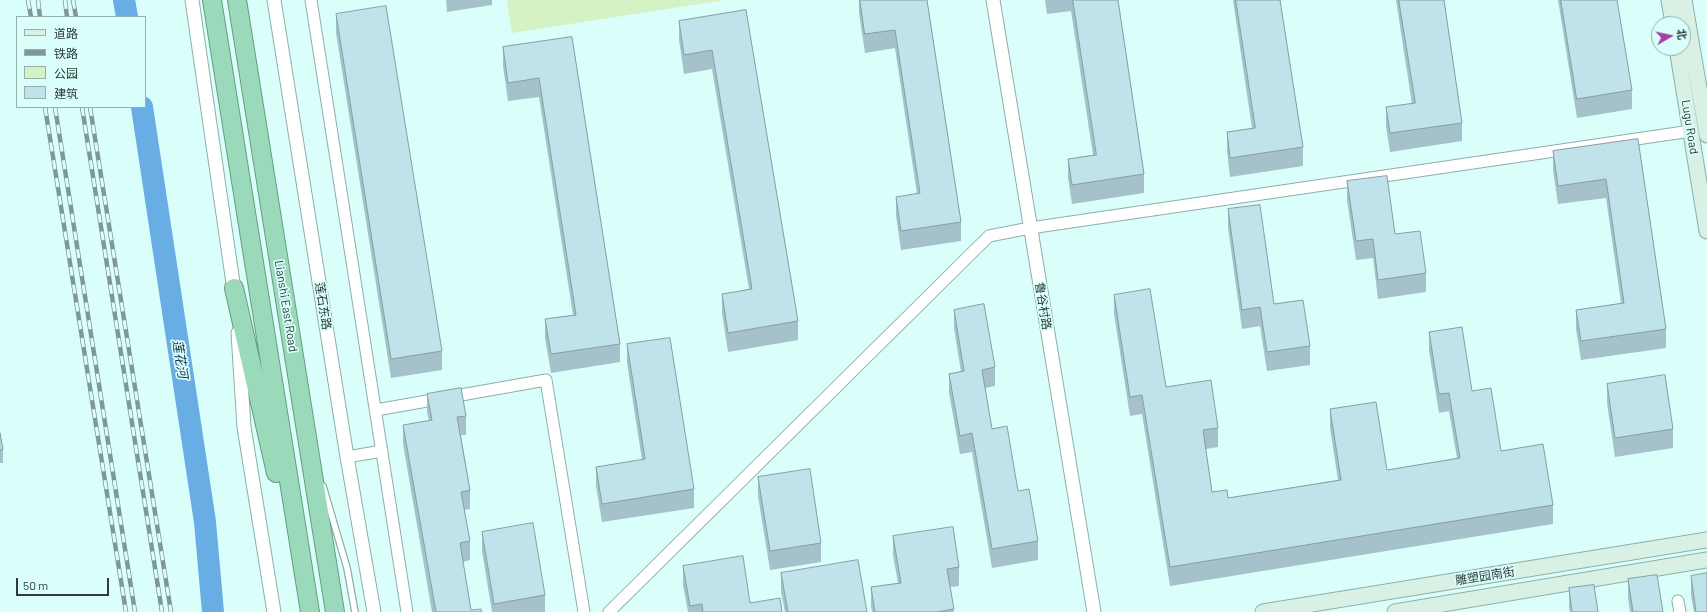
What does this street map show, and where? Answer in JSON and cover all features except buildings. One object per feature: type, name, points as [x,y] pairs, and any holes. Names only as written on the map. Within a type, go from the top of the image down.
[{"type":"highway","name":"Lianshi East Road","points":[[212,0],[309,612]]},
{"type":"highway","name":"Lianshi East Road","points":[[237,0],[335,612]]},
{"type":"highway","points":[[234,288],[309,612]]},
{"type":"main road","points":[[1669,0],[1672,16]]},
{"type":"main road","name":"Lugu Road","points":[[1684,0],[1707,135]]},
{"type":"main road","name":"Lugu Road","points":[[1678,56],[1707,231]]},
{"type":"main road","name":"雕塑园南街","points":[[1263,612],[1707,540]]},
{"type":"main road","name":"雕塑园南街","points":[[1394,612],[1707,560]]},
{"type":"street","points":[[192,0],[234,288],[244,427],[274,612]]},
{"type":"street","name":"莲石东路","points":[[274,0],[347,457],[374,612]]},
{"type":"street","points":[[311,0],[407,612]]},
{"type":"street","name":"鲁谷村路","points":[[993,0],[1094,612]]},
{"type":"street","points":[[609,612],[989,236],[1030,228],[1691,131]]},
{"type":"street","points":[[376,410],[546,380],[584,612]]},
{"type":"street","points":[[347,457],[382,451]]},
{"type":"street","points":[[1678,601],[1680,612]]},
{"type":"lane","points":[[306,428],[319,472]]},
{"type":"lane","points":[[321,479],[347,568],[355,612]]},
{"type":"green space","points":[[507,0],[725,0],[512,33]]},
{"type":"waterway","name":"莲花河","points":[[124,0],[127,16]]},
{"type":"waterway","name":"莲花河","points":[[142,108],[205,522],[213,612]]},
{"type":"railway","points":[[28,0],[31,16]]},
{"type":"railway","points":[[38,0],[40,16]]},
{"type":"railway","points":[[65,0],[67,16]]},
{"type":"railway","points":[[73,0],[76,16]]},
{"type":"railway","points":[[45,108],[126,612]]},
{"type":"railway","points":[[55,108],[135,612]]},
{"type":"railway","points":[[82,108],[162,612]]},
{"type":"railway","points":[[90,108],[171,612]]}]
